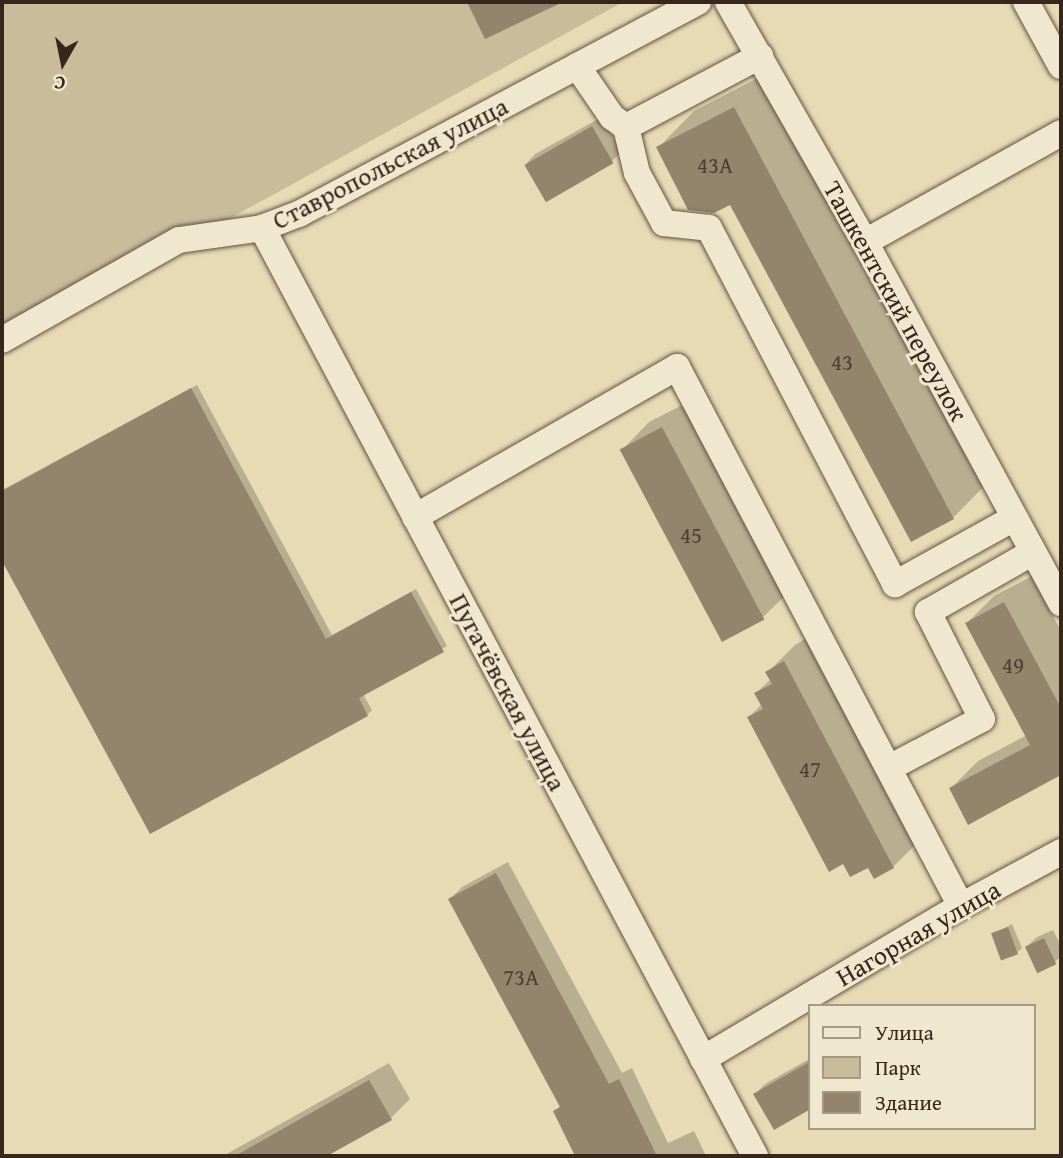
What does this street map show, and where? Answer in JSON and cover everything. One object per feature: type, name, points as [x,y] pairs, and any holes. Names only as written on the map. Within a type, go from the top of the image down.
[{"type":"street","name":"Ставропольская улица","points":[[2,340],[179,240],[262,228],[299,214],[698,2]]},
{"type":"street","name":"Ташкентский переулок","points":[[728,2],[865,242],[1033,552],[1054,573],[1061,603]]},
{"type":"street","points":[[1026,2],[1061,66]]},
{"type":"street","points":[[626,127],[760,55]]},
{"type":"street","points":[[577,66],[611,117],[626,127],[637,173],[664,223],[709,228],[895,584],[1014,518]]},
{"type":"street","points":[[865,242],[1061,133]]},
{"type":"street","name":"Пугачёвская улица","points":[[262,228],[755,1156]]},
{"type":"street","points":[[415,517],[677,367],[961,906]]},
{"type":"street","points":[[889,768],[982,719],[928,612],[1033,552]]},
{"type":"street","name":"Нагорная улица","points":[[703,1059],[961,906],[1061,852]]},
{"type":"green space","points":[[2,2],[623,2],[2,344]]},
{"type":"building","points":[[467,2],[563,2],[485,39]]},
{"type":"building","points":[[734,107],[954,519],[911,542],[730,205],[714,213],[688,210],[656,147]]},
{"type":"building","points":[[592,126],[614,163],[546,202],[524,165]]},
{"type":"building","points":[[191,388],[326,639],[411,592],[444,652],[359,698],[368,716],[150,834],[2,561],[2,491]]},
{"type":"building","points":[[662,427],[764,619],[722,642],[620,450]]},
{"type":"building","points":[[1004,602],[1061,708],[1061,775],[968,825],[949,788],[1030,745],[965,623]]},
{"type":"building","points":[[784,661],[894,868],[874,879],[868,868],[850,877],[843,864],[829,872],[747,717],[763,709],[754,693],[772,684],[765,672]]},
{"type":"building","points":[[496,873],[609,1084],[619,1079],[657,1156],[575,1156],[553,1111],[560,1107],[448,899]]},
{"type":"building","points":[[1008,927],[1018,954],[1001,960],[991,933]]},
{"type":"building","points":[[1044,938],[1056,964],[1037,973],[1025,947]]},
{"type":"building","points":[[808,1063],[808,1111],[774,1130],[753,1094]]},
{"type":"building","points":[[369,1080],[392,1120],[327,1156],[235,1156]]}]
